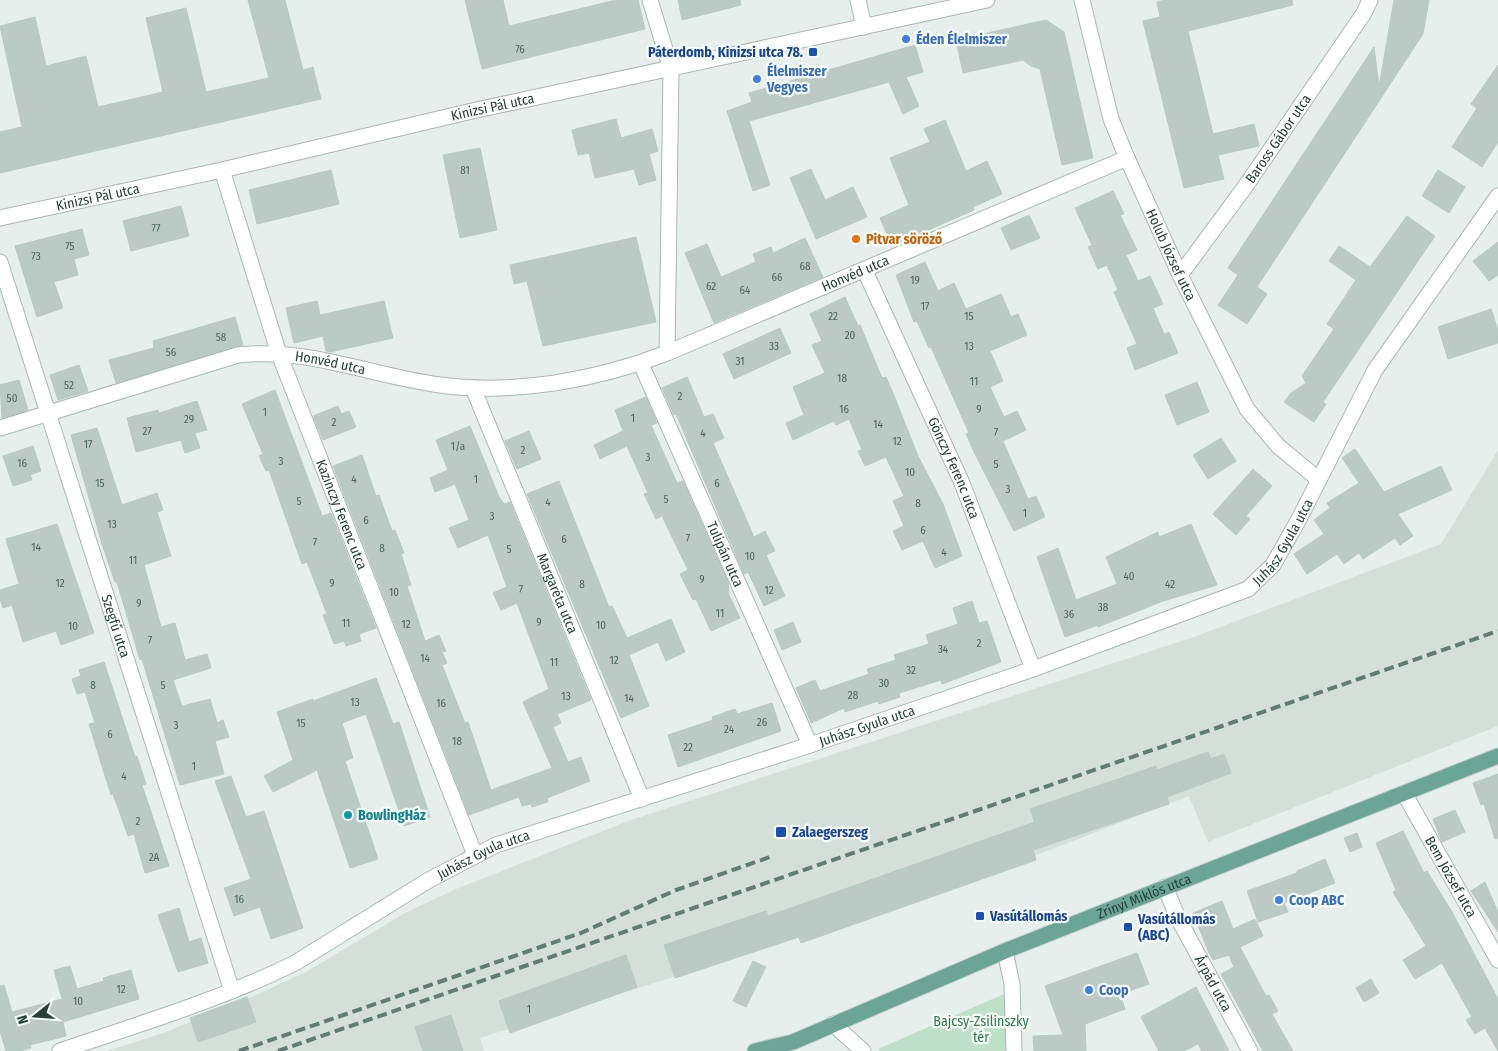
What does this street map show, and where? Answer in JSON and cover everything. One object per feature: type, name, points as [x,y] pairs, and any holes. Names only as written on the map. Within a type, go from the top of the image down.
[{"type":"main road","name":"Zrínyi Miklós utca","points":[[755,1051],[793,1042],[1005,950],[1498,756]]},
{"type":"street","points":[[650,0],[671,69],[667,353]]},
{"type":"street","points":[[858,0],[864,27]]},
{"type":"street","name":"Kinizsi Pál utca","points":[[0,218],[222,170],[472,111],[987,0]]},
{"type":"street","name":"Holub József utca","points":[[1082,0],[1106,105],[1126,158],[1180,275],[1247,409],[1278,446],[1318,478]]},
{"type":"street","name":"Baross Gábor utca","points":[[1180,275],[1245,187],[1364,13],[1370,0]]},
{"type":"street","name":"Honvéd utca","points":[[0,428],[238,355],[260,353],[330,361],[439,385],[473,388],[551,383],[590,376],[640,364],[864,271],[1126,158]]},
{"type":"street","name":"Kazinczy Ferenc utca","points":[[222,170],[279,354],[475,855]]},
{"type":"street","name":"Juhász Gyula utca","points":[[60,1051],[232,991],[295,963],[429,880],[475,855],[505,842],[810,745],[1033,669],[1248,589],[1273,565],[1299,519],[1318,478],[1375,370],[1498,196]]},
{"type":"street","name":"Szegfű utca","points":[[0,262],[232,991]]},
{"type":"street","name":"Gönczy Ferenc utca","points":[[864,271],[962,484],[1033,669]]},
{"type":"street","name":"Tulipán utca","points":[[640,364],[810,745]]},
{"type":"street","name":"Margaréta utca","points":[[473,388],[642,799]]},
{"type":"street","name":"Bem József utca","points":[[1404,794],[1498,960]]},
{"type":"street","name":"Árpád utca","points":[[1164,887],[1178,918],[1250,1051]]},
{"type":"street","points":[[1005,950],[1012,984],[1014,1051]]},
{"type":"street","points":[[833,1024],[863,1051]]},
{"type":"shaded area","points":[[1498,450],[1498,726],[1208,842],[1189,796],[1042,853],[778,944],[480,1038],[484,1051],[107,1051],[166,1032],[260,993],[306,972],[405,913],[456,889],[631,820],[1194,637],[1441,544]]},
{"type":"green space","name":"Bajcsy-Zsilinszky tér","points":[[1004,994],[1007,1051],[880,1051],[878,1049]]},
{"type":"building","points":[[248,0],[285,0],[303,70],[313,67],[321,99],[0,173],[0,132],[22,127],[0,26],[35,17],[46,66],[86,56],[98,107],[163,92],[146,18],[186,8],[206,92],[269,78]]},
{"type":"building","points":[[465,0],[503,0],[509,26],[616,0],[638,0],[645,29],[482,69]]},
{"type":"building","points":[[678,0],[740,0],[741,5],[682,20]]},
{"type":"building","points":[[1165,0],[1292,0],[1293,5],[1188,31],[1213,134],[1254,124],[1259,146],[1218,155],[1224,179],[1184,188],[1143,21],[1160,17],[1157,2]]},
{"type":"building","points":[[1394,0],[1429,0],[1423,34],[1257,287],[1267,294],[1247,324],[1218,305],[1238,275],[1228,268],[1374,47],[1379,87]]},
{"type":"building","points":[[1046,20],[1064,32],[1093,158],[1062,165],[1040,69],[1031,66],[1023,60],[963,73],[956,40]]},
{"type":"building","points":[[915,45],[923,72],[906,77],[919,106],[903,114],[889,82],[749,121],[770,185],[753,191],[727,111],[752,102],[749,93]]},
{"type":"building","points":[[1498,65],[1498,142],[1482,167],[1452,147],[1477,108],[1471,104]]},
{"type":"building","points":[[616,119],[621,138],[652,129],[658,151],[649,154],[656,180],[639,185],[634,169],[595,178],[589,153],[578,155],[572,130]]},
{"type":"building","points":[[945,120],[966,171],[987,161],[1002,194],[973,207],[974,210],[892,246],[880,218],[909,205],[890,158],[930,142],[924,129]]},
{"type":"building","points":[[480,148],[497,230],[460,238],[443,155]]},
{"type":"building","points":[[811,169],[825,200],[853,187],[867,217],[816,239],[790,178]]},
{"type":"building","points":[[331,170],[339,204],[257,224],[249,190]]},
{"type":"building","points":[[1438,170],[1465,187],[1449,213],[1422,196]]},
{"type":"building","points":[[1113,191],[1124,214],[1120,215],[1137,250],[1126,255],[1138,281],[1150,276],[1163,304],[1153,308],[1164,334],[1169,332],[1178,353],[1135,370],[1127,348],[1137,344],[1114,292],[1118,290],[1107,265],[1098,269],[1088,247],[1092,245],[1075,208]]},
{"type":"building","points":[[181,206],[189,236],[131,251],[123,221]]},
{"type":"building","points":[[1029,215],[1040,238],[1011,250],[1001,228]]},
{"type":"building","points":[[1407,216],[1435,236],[1323,402],[1326,404],[1314,422],[1284,402],[1291,393],[1306,383],[1302,376],[1334,329],[1327,324],[1356,280],[1329,261],[1339,246],[1370,267]]},
{"type":"building","points":[[82,229],[89,255],[74,259],[78,275],[54,282],[63,308],[37,317],[15,246]]},
{"type":"building","points":[[636,237],[656,322],[543,346],[527,281],[514,284],[510,265]]},
{"type":"building","points":[[805,238],[823,277],[714,323],[685,253],[707,244],[721,277],[756,262],[753,254],[771,247],[773,253]]},
{"type":"building","points":[[1498,242],[1498,275],[1489,281],[1473,261]]},
{"type":"building","points":[[925,262],[938,291],[954,283],[966,309],[1001,294],[1011,317],[1018,314],[1027,335],[990,351],[1003,381],[990,387],[1004,417],[1017,411],[1026,430],[1003,441],[1028,499],[1036,496],[1045,517],[1014,531],[975,454],[966,434],[969,433],[931,347],[929,348],[917,321],[914,322],[896,275]]},
{"type":"building","points":[[845,297],[858,326],[860,325],[882,378],[886,377],[918,456],[943,504],[962,556],[935,568],[923,541],[902,550],[893,531],[904,526],[893,501],[904,496],[886,457],[865,466],[858,451],[862,450],[849,419],[836,425],[834,421],[793,440],[786,423],[804,415],[793,387],[825,373],[812,345],[822,341],[810,314]]},
{"type":"building","points":[[317,301],[320,315],[384,301],[393,338],[330,352],[326,351],[323,336],[294,343],[286,308]]},
{"type":"building","points":[[1491,309],[1498,330],[1498,343],[1448,359],[1438,327]]},
{"type":"building","points":[[235,317],[243,345],[116,383],[109,360],[154,348],[153,341]]},
{"type":"building","points":[[780,328],[791,353],[734,379],[723,354]]},
{"type":"building","points":[[79,365],[88,391],[58,400],[50,375]]},
{"type":"building","points":[[687,377],[704,417],[713,414],[724,438],[713,443],[754,537],[765,531],[775,551],[766,555],[785,596],[764,606],[748,572],[744,574],[676,414],[674,415],[662,388]]},
{"type":"building","points":[[19,380],[28,410],[2,418],[0,385]]},
{"type":"building","points":[[1197,382],[1209,412],[1177,425],[1165,395]]},
{"type":"building","points":[[275,390],[322,516],[331,513],[376,628],[359,634],[361,641],[346,646],[344,641],[334,644],[323,615],[327,614],[307,562],[302,564],[269,470],[266,471],[259,456],[263,454],[242,404]]},
{"type":"building","points":[[646,397],[657,423],[651,425],[677,483],[683,481],[728,582],[729,595],[740,618],[711,631],[696,599],[693,600],[680,574],[688,570],[662,516],[656,519],[644,494],[648,493],[627,446],[600,459],[594,445],[623,431],[615,410]]},
{"type":"building","points":[[197,401],[207,430],[195,433],[200,448],[185,453],[181,440],[136,452],[127,418],[158,410],[159,413]]},
{"type":"building","points":[[338,406],[341,414],[349,411],[356,427],[323,440],[313,416]]},
{"type":"building","points":[[470,426],[499,497],[504,504],[510,502],[591,700],[557,714],[561,723],[553,727],[568,762],[581,757],[590,781],[547,798],[548,802],[532,807],[531,804],[522,806],[519,797],[469,815],[333,466],[362,455],[376,496],[379,495],[392,531],[395,530],[404,553],[401,554],[411,585],[407,586],[425,641],[439,635],[446,651],[442,652],[447,663],[442,665],[465,723],[468,722],[491,790],[552,768],[523,702],[549,689],[517,603],[501,610],[493,593],[507,587],[488,535],[458,548],[449,528],[469,520],[455,484],[435,492],[430,478],[448,470],[436,440]]},
{"type":"building","points":[[97,428],[122,505],[157,493],[163,510],[157,512],[171,556],[144,565],[161,627],[175,623],[185,660],[207,654],[211,668],[173,680],[182,706],[210,699],[217,723],[223,720],[229,737],[215,741],[224,774],[180,785],[142,659],[140,660],[117,582],[115,582],[102,544],[71,435]]},
{"type":"building","points":[[529,431],[541,459],[517,469],[505,441]]},
{"type":"building","points":[[1221,438],[1236,461],[1208,479],[1193,455]]},
{"type":"building","points":[[33,446],[41,471],[30,475],[32,480],[13,486],[3,456]]},
{"type":"building","points":[[1355,449],[1384,492],[1441,466],[1452,490],[1398,514],[1413,536],[1400,545],[1395,538],[1363,559],[1359,553],[1344,564],[1337,554],[1307,574],[1294,554],[1324,534],[1314,520],[1330,508],[1327,503],[1359,483],[1342,458]]},
{"type":"building","points":[[1253,469],[1272,486],[1246,516],[1250,519],[1236,535],[1213,514]]},
{"type":"building","points":[[559,481],[609,607],[612,606],[627,638],[671,619],[685,652],[666,661],[658,642],[629,655],[649,706],[621,718],[527,494]]},
{"type":"building","points":[[57,524],[94,633],[61,645],[56,631],[23,642],[12,605],[3,608],[0,599],[0,590],[19,584],[6,539]]},
{"type":"building","points":[[1191,524],[1217,585],[1163,601],[1098,627],[1098,625],[1065,637],[1037,557],[1058,548],[1076,600],[1117,584],[1106,557],[1158,532],[1159,537]]},
{"type":"building","points":[[972,601],[979,623],[987,621],[1001,662],[942,684],[941,680],[899,693],[900,697],[879,704],[878,701],[845,712],[844,708],[811,723],[796,688],[815,680],[820,691],[869,674],[867,669],[896,660],[894,655],[929,644],[926,635],[958,624],[953,608]]},
{"type":"building","points":[[793,622],[801,642],[782,650],[774,630]]},
{"type":"building","points":[[104,662],[135,757],[137,756],[146,784],[142,785],[169,866],[145,873],[134,834],[128,836],[113,794],[111,795],[89,724],[95,723],[85,692],[77,694],[72,679],[81,676],[79,670]]},
{"type":"building","points":[[376,678],[393,724],[399,722],[430,817],[404,826],[366,714],[342,723],[353,758],[345,761],[378,859],[350,868],[317,770],[273,792],[264,776],[293,760],[277,712]]},
{"type":"building","points":[[772,703],[781,731],[678,767],[668,735],[713,720],[712,717],[735,709],[737,714]]},
{"type":"building","points":[[1208,752],[1211,759],[1224,754],[1231,773],[1167,797],[1169,804],[1033,850],[1036,860],[801,943],[799,937],[675,978],[664,945],[766,911],[768,916],[1035,822],[1030,809],[1156,766],[1157,770]]},
{"type":"building","points":[[1498,774],[1498,838],[1495,839],[1484,804],[1481,805],[1473,783]]},
{"type":"building","points":[[231,776],[246,817],[264,811],[303,928],[271,939],[260,907],[234,916],[224,888],[251,879],[215,781]]},
{"type":"building","points":[[1455,810],[1465,832],[1442,842],[1433,819]]},
{"type":"building","points":[[1403,831],[1424,873],[1427,871],[1452,912],[1498,999],[1498,1051],[1485,1028],[1475,1034],[1466,1020],[1472,1017],[1442,963],[1415,979],[1403,960],[1426,946],[1393,892],[1396,890],[1376,843]]},
{"type":"building","points":[[1357,833],[1362,847],[1350,852],[1344,838]]},
{"type":"building","points":[[1325,859],[1335,883],[1284,903],[1288,912],[1258,922],[1247,891],[1297,873],[1297,871]]},
{"type":"building","points":[[1485,882],[1498,912],[1498,932],[1471,891]]},
{"type":"building","points":[[1222,901],[1233,929],[1255,919],[1263,936],[1240,947],[1266,996],[1269,995],[1278,1011],[1272,1014],[1293,1051],[1263,1051],[1221,974],[1234,967],[1229,955],[1213,960],[1209,953],[1193,913]]},
{"type":"building","points":[[179,908],[189,942],[201,938],[208,963],[178,972],[158,915]]},
{"type":"building","name":"Coop","points":[[1137,953],[1149,984],[1120,994],[1125,1009],[1085,1024],[1086,1051],[1034,1051],[1033,1036],[1063,1035],[1045,986]]},
{"type":"building","points":[[626,955],[637,987],[510,1033],[499,1001]]},
{"type":"building","points":[[753,961],[766,967],[746,1007],[733,1001]]},
{"type":"building","points":[[70,966],[77,989],[104,981],[103,978],[131,970],[139,999],[63,1022],[66,1036],[30,1045],[31,1048],[20,1051],[6,1051],[0,1031],[0,986],[4,985],[12,1012],[62,999],[54,970]]},
{"type":"building","points":[[1371,979],[1379,993],[1364,1002],[1356,988]]},
{"type":"building","points":[[1196,987],[1229,1051],[1202,1051],[1198,1044],[1184,1051],[1159,1051],[1141,1017]]},
{"type":"building","points":[[247,997],[256,1022],[198,1042],[190,1018]]},
{"type":"building","points":[[451,1015],[463,1051],[423,1051],[415,1027]]},
{"type":"railway","points":[[278,1051],[1498,631]]},
{"type":"railway","points":[[239,1051],[581,933],[676,890],[770,857]]},
{"type":"place","name":"Éden Élelmiszer","points":[[906,39]]},
{"type":"place","name":"Páterdomb, Kinizsi utca 78.","points":[[813,52]]},
{"type":"place","name":"Élelmiszer Vegyes","points":[[757,79]]},
{"type":"place","name":"Pitvar söröző","points":[[856,239]]},
{"type":"place","name":"BowlingHáz","points":[[348,815]]},
{"type":"place","name":"Zalaegerszeg","points":[[781,832]]},
{"type":"place","name":"Coop ABC","points":[[1279,900]]},
{"type":"place","name":"Vasútállomás","points":[[980,916]]},
{"type":"place","name":"Vasútállomás (ABC)","points":[[1128,927]]},
{"type":"place","name":"Coop","points":[[1089,990]]}]
